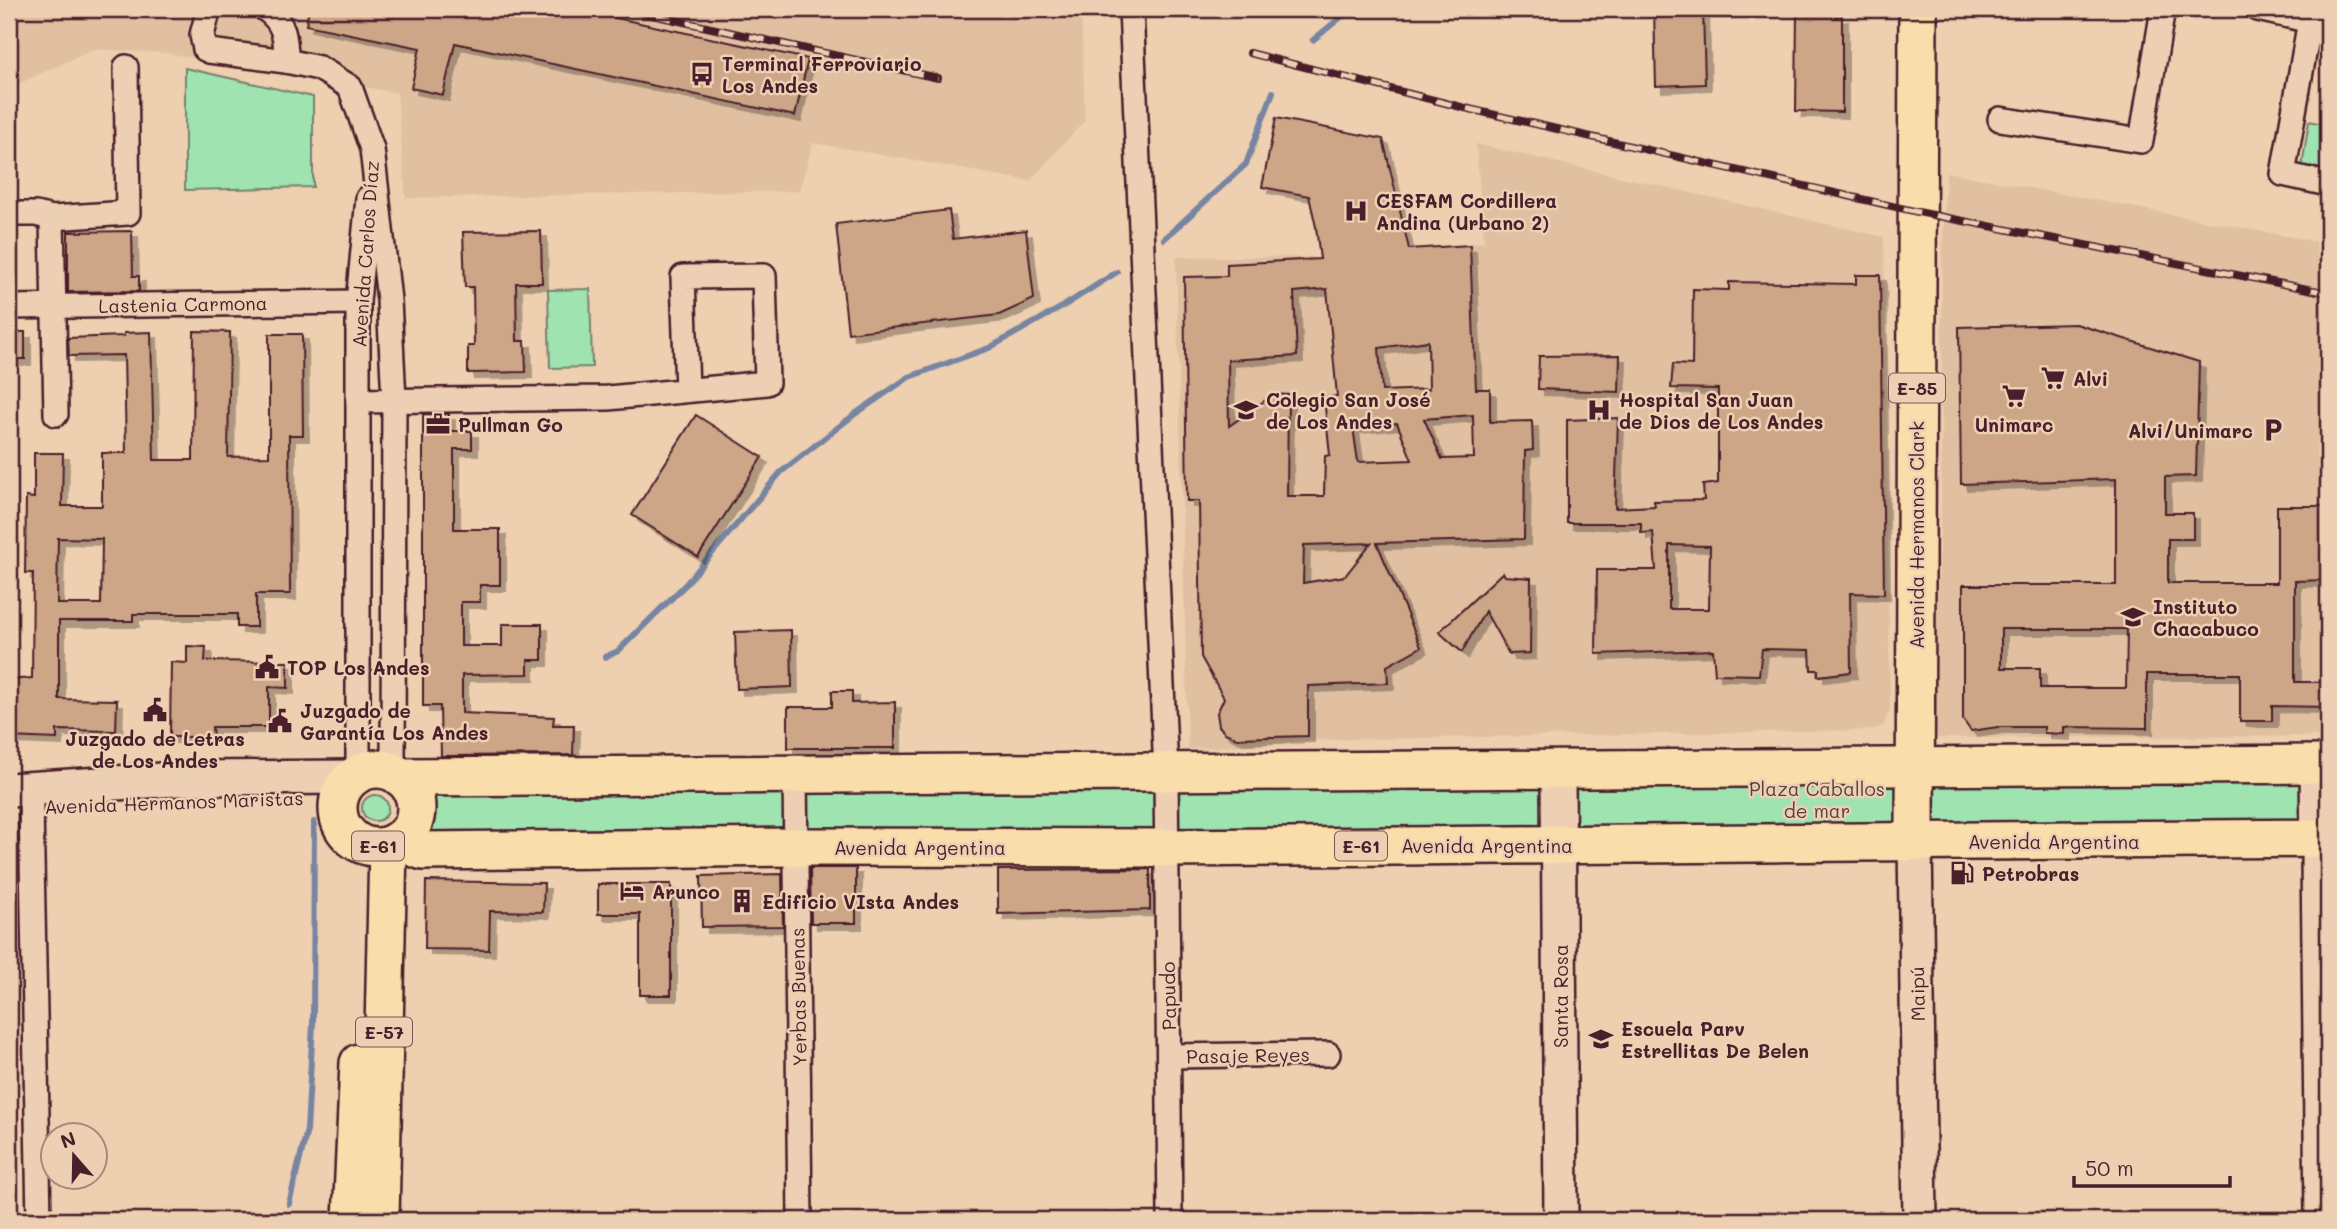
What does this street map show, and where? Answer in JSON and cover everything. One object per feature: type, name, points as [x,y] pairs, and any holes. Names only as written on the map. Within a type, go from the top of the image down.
[{"type":"main road","name":"Avenida Hermanos Clark","points":[[1915,768],[1918,9]]},
{"type":"main road","points":[[369,780],[795,774],[1558,772],[2320,764]]},
{"type":"main road","name":"Maipú","points":[[1915,768],[1920,1220]]},
{"type":"main road","name":"Santa Rosa","points":[[1558,772],[1561,1220]]},
{"type":"main road","name":"Avenida Hermanos Maristas","points":[[16,802],[126,782],[192,778],[369,780]]},
{"type":"main road","name":"Avenida Hermanos Maristas","points":[[16,802],[145,802],[369,780]]},
{"type":"main road","name":"E-61","points":[[369,780],[411,790],[415,806],[408,830],[384,844]]},
{"type":"main road","name":"Avenida Argentina","points":[[369,780],[338,813],[343,828],[354,839],[423,851],[2321,838]]},
{"type":"main road","name":"E-57","points":[[352,1220],[384,844]]},
{"type":"main road","name":"E-57","points":[[380,1220],[384,844]]},
{"type":"street","points":[[212,9],[208,12],[202,36],[205,49],[319,68],[350,87],[372,149]]},
{"type":"street","points":[[265,9],[275,15],[282,26],[286,37],[286,61]]},
{"type":"street","name":"Papudo","points":[[1131,9],[1166,772],[1170,1220]]},
{"type":"street","points":[[2000,119],[2141,141],[2163,9]]},
{"type":"street","points":[[2258,9],[2317,18],[2283,174],[2328,184]]},
{"type":"street","points":[[9,214],[36,214],[52,218],[128,213],[126,67]]},
{"type":"street","name":"Avenida Carlos Díaz","points":[[369,780],[358,401],[358,302],[372,149]]},
{"type":"street","name":"Avenida Carlos Díaz","points":[[369,780],[394,400],[389,300],[372,149]]},
{"type":"street","points":[[52,218],[56,414]]},
{"type":"street","points":[[358,401],[608,398],[767,383],[764,275],[683,277],[687,390]]},
{"type":"street","name":"Lastenia Carmona","points":[[9,307],[358,302]]},
{"type":"street","points":[[2317,1220],[2320,764]]},
{"type":"street","name":"Yerbas Buenas","points":[[795,774],[800,1220]]},
{"type":"street","points":[[9,780],[126,782]]},
{"type":"street","points":[[16,802],[39,1220]]},
{"type":"street","name":"Pasaje Reyes","points":[[1169,1056],[1328,1054]]},
{"type":"shaded area","points":[[9,9],[1081,9],[1085,120],[1030,181],[813,143],[799,191],[406,198],[397,93],[166,53],[95,49],[9,88]]},
{"type":"shaded area","name":"Hospital San Juan de Dios de Los Andes","points":[[1476,144],[1884,237],[1890,709],[1884,725],[1873,730],[1316,740],[1188,749],[1176,257],[1313,257],[1311,290],[1408,281],[1409,249],[1484,242]]},
{"type":"shaded area","points":[[1946,172],[2328,244],[2328,736],[1933,738],[1941,498],[1942,261]]},
{"type":"green space","points":[[185,68],[313,97],[313,187],[185,190]]},
{"type":"green space","points":[[2309,121],[2328,125],[2328,174],[2302,167]]},
{"type":"green space","points":[[590,289],[592,367],[550,368],[548,290]]},
{"type":"green space","name":"Plaza Caballos de mar","points":[[2328,766],[2328,823],[2003,822],[425,845],[427,791]]},
{"type":"green space","points":[[375,795],[384,799],[388,808],[384,817],[375,821],[366,817],[362,808],[366,799]]},
{"type":"building","name":"Terminal Ferroviario Los Andes","points":[[309,9],[574,9],[808,59],[795,116],[455,43],[443,95],[411,88],[420,48],[306,25]]},
{"type":"building","points":[[1654,9],[1703,9],[1705,84],[1656,86]]},
{"type":"building","points":[[1797,9],[1835,9],[1835,17],[1842,16],[1842,112],[1796,111]]},
{"type":"building","points":[[1276,118],[1383,139],[1409,249],[1470,245],[1476,389],[1490,389],[1490,422],[1532,421],[1533,450],[1525,451],[1524,539],[1377,543],[1421,647],[1387,666],[1388,683],[1308,686],[1308,736],[1237,738],[1225,733],[1219,726],[1217,713],[1224,698],[1201,657],[1199,501],[1187,501],[1184,277],[1227,276],[1227,264],[1320,259],[1309,196],[1262,187]],"holes":[[[1327,289],[1337,396],[1324,398],[1330,455],[1325,456],[1324,496],[1287,496],[1288,395],[1274,394],[1229,426],[1228,360],[1297,356],[1294,292]],[[1428,341],[1429,389],[1382,391],[1379,348]],[[1473,415],[1474,458],[1442,459],[1424,419]],[[1397,423],[1412,460],[1358,462],[1353,427]],[[1371,543],[1345,576],[1303,583],[1304,545]]]},
{"type":"building","points":[[949,210],[953,239],[1026,230],[1034,299],[999,315],[848,333],[836,224]]},
{"type":"building","points":[[132,231],[133,276],[139,276],[139,291],[68,292],[68,232]]},
{"type":"building","points":[[541,231],[542,283],[516,283],[517,341],[525,341],[526,372],[468,373],[468,346],[474,346],[473,287],[465,287],[463,232]]},
{"type":"building","points":[[1856,275],[1880,275],[1884,594],[1850,593],[1851,672],[1818,676],[1818,670],[1811,670],[1810,650],[1762,649],[1759,675],[1715,674],[1713,650],[1596,654],[1597,570],[1656,570],[1653,532],[1641,533],[1641,523],[1567,523],[1567,420],[1618,418],[1615,508],[1655,506],[1654,501],[1704,500],[1703,485],[1718,483],[1718,389],[1671,388],[1673,364],[1692,365],[1693,289],[1729,290],[1729,282],[1856,284]],"holes":[[[1669,545],[1710,546],[1709,609],[1669,609]]]},
{"type":"building","points":[[2076,324],[2199,362],[2196,476],[2165,477],[2165,513],[2193,513],[2193,539],[2168,539],[2168,583],[2277,583],[2277,506],[2328,506],[2328,580],[2295,581],[2295,682],[2328,682],[2328,707],[2272,706],[2272,721],[2240,721],[2240,674],[2147,674],[2147,728],[2064,727],[2064,734],[2044,733],[2044,727],[1998,727],[1971,731],[1963,720],[1963,585],[2116,585],[2116,479],[1961,484],[1959,327]],"holes":[[[2001,629],[2127,629],[2126,688],[2040,688],[2040,668],[2001,668]]]},
{"type":"building","points":[[194,331],[230,332],[228,457],[269,456],[269,334],[302,334],[303,435],[289,435],[290,594],[256,594],[256,627],[237,627],[237,614],[133,614],[133,621],[59,621],[59,699],[117,700],[116,731],[57,730],[57,739],[9,737],[9,680],[32,678],[33,573],[25,573],[26,497],[34,498],[34,453],[63,453],[62,506],[102,506],[102,453],[126,453],[124,355],[69,356],[68,338],[151,332],[154,460],[193,460]],"holes":[[[58,538],[102,539],[101,604],[57,604]]]},
{"type":"building","points":[[9,332],[25,332],[25,359],[9,359]]},
{"type":"building","points":[[1620,355],[1619,392],[1538,389],[1539,356]]},
{"type":"building","points":[[423,414],[449,414],[449,431],[472,431],[472,449],[454,449],[454,529],[500,529],[500,585],[480,585],[480,602],[461,602],[461,646],[502,646],[502,624],[542,624],[542,660],[528,660],[528,674],[462,675],[462,713],[554,717],[553,725],[574,725],[573,755],[441,756],[440,706],[423,706]]},
{"type":"building","points":[[696,415],[762,457],[698,557],[632,515]]},
{"type":"building","points":[[1503,572],[1505,576],[1531,578],[1530,653],[1509,654],[1485,611],[1462,652],[1439,632]]},
{"type":"building","points":[[791,630],[792,687],[737,689],[735,632]]},
{"type":"building","points":[[187,646],[206,647],[205,661],[288,662],[288,688],[269,687],[269,727],[212,727],[213,737],[170,737],[171,662],[187,663]]},
{"type":"building","points":[[832,691],[852,691],[852,703],[895,702],[895,748],[788,748],[788,707],[832,707]]},
{"type":"building","points":[[810,868],[856,868],[856,923],[811,923]]},
{"type":"building","points":[[1150,869],[1150,910],[998,914],[998,870]]},
{"type":"building","name":"Edificio VIsta Andes","points":[[782,874],[783,926],[702,927],[701,876]]},
{"type":"building","points":[[426,881],[544,883],[543,912],[490,911],[489,950],[425,949]]},
{"type":"building","points":[[598,884],[671,884],[671,995],[640,995],[640,914],[598,914]]},
{"type":"waterway","points":[[1313,40],[1351,9]]},
{"type":"waterway","points":[[1164,239],[1246,164],[1273,92]]},
{"type":"waterway","points":[[605,657],[618,651],[685,585],[781,472],[855,414],[909,377],[989,348],[1117,272]]},
{"type":"waterway","points":[[289,1204],[307,1130],[313,1024],[314,822]]},
{"type":"railway","points":[[625,9],[938,78]]},
{"type":"railway","points":[[1250,53],[1465,108],[1918,212],[2328,293]]},
{"type":"place","name":"Terminal Ferroviario Los Andes","points":[[702,74]]},
{"type":"place","name":"CESFAM Cordillera Andina (Urbano 2)","points":[[1356,211]]},
{"type":"place","name":"Alvi","points":[[2053,378]]},
{"type":"place","name":"Unimarc","points":[[2014,396]]},
{"type":"place","name":"Colegio San José de Los Andes","points":[[1246,410]]},
{"type":"place","name":"Hospital San Juan de Dios de Los Andes","points":[[1599,410]]},
{"type":"place","name":"Pullman Go","points":[[438,424]]},
{"type":"place","name":"Alvi/Unimarc","points":[[2273,430]]},
{"type":"place","name":"Instituto Chacabuco","points":[[2133,617]]},
{"type":"place","name":"TOP Los Andes","points":[[267,667]]},
{"type":"place","name":"Juzgado de Letras de Los Andes","points":[[155,710]]},
{"type":"place","name":"Juzgado de Garantía Los Andes","points":[[280,721]]},
{"type":"place","name":"Petrobras","points":[[1962,873]]},
{"type":"place","name":"Arunco","points":[[632,891]]},
{"type":"place","name":"Edificio VIsta Andes","points":[[742,901]]},
{"type":"place","name":"Escuela Parv Estrellitas De Belen","points":[[1601,1039]]}]
